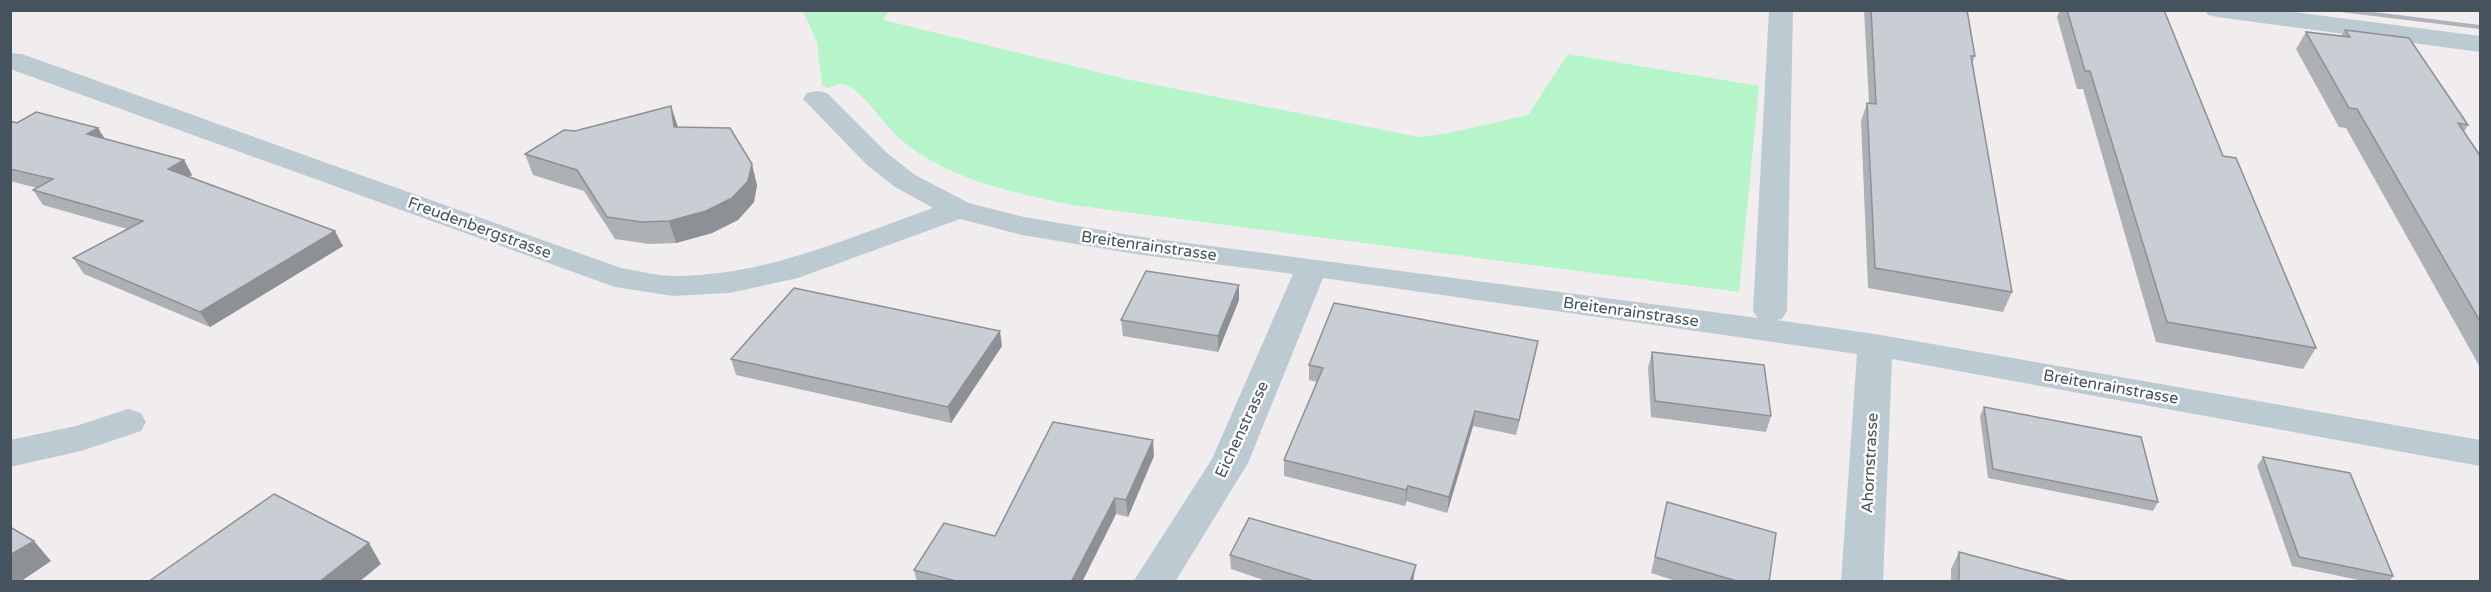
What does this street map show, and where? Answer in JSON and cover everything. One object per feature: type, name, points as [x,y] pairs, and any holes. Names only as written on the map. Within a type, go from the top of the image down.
[{"type":"street","points":[[1770,311],[1781,10]]},
{"type":"street","points":[[2217,10],[2481,44]]},
{"type":"street","name":"Freudenbergstrasse","points":[[10,61],[13,60],[437,211],[615,277],[673,286],[729,283],[787,271],[958,209]]},
{"type":"street","name":"Breitenrainstrasse","points":[[816,99],[877,159],[905,181],[958,209],[1022,226],[1142,246],[1312,267],[1875,345],[2481,453]]},
{"type":"street","name":"Eichenstrasse","points":[[1153,582],[1229,463],[1312,267]]},
{"type":"street","name":"Ahornstrasse","points":[[1862,582],[1875,345]]},
{"type":"street","points":[[10,454],[81,438],[128,422]]},
{"type":"green space","points":[[803,11],[889,11],[883,20],[1126,79],[1419,137],[1460,131],[1528,115],[1568,54],[1759,86],[1739,292],[1072,205],[982,183],[920,154],[901,140],[864,99],[848,86],[839,84],[828,88],[822,85],[817,42]]},
{"type":"building","points":[[1871,10],[1967,10],[1975,56],[1971,56],[2012,292],[1875,268],[1867,103],[1876,104]]},
{"type":"building","points":[[2067,10],[2164,10],[2223,156],[2236,158],[2316,348],[2167,322],[2090,71],[2085,71]]},
{"type":"building","points":[[2345,30],[2409,38],[2468,125],[2458,123],[2481,157],[2481,323],[2357,109],[2349,108],[2306,32],[2350,37]]},
{"type":"building","points":[[671,106],[674,127],[730,128],[752,164],[748,181],[732,198],[706,211],[669,221],[642,222],[607,217],[577,170],[525,154],[564,130],[575,131]]},
{"type":"building","points":[[36,112],[98,128],[87,134],[184,160],[168,169],[335,231],[200,312],[73,258],[143,221],[33,190],[53,179],[10,169],[10,121],[17,123]]},
{"type":"building","points":[[1146,271],[1239,285],[1218,336],[1121,320]]},
{"type":"building","points":[[794,288],[1000,331],[948,407],[731,359]]},
{"type":"building","points":[[1334,303],[1538,341],[1519,420],[1475,411],[1449,497],[1408,486],[1406,490],[1284,460],[1323,368],[1309,365]]},
{"type":"building","points":[[1652,352],[1764,365],[1771,416],[1655,401]]},
{"type":"building","points":[[1984,407],[2141,437],[2158,502],[1993,469]]},
{"type":"building","points":[[1053,422],[1153,440],[1126,500],[1115,498],[1071,582],[960,582],[914,570],[944,523],[995,536]]},
{"type":"building","points":[[2263,457],[2350,473],[2393,576],[2299,557]]},
{"type":"building","points":[[274,494],[369,543],[319,582],[148,582]]},
{"type":"building","points":[[1667,502],[1776,533],[1769,582],[1740,582],[1655,557]]},
{"type":"building","points":[[1249,518],[1416,565],[1410,582],[1317,582],[1230,555]]},
{"type":"building","points":[[10,527],[34,541],[10,555]]},
{"type":"building","points":[[1959,552],[2072,582],[1959,582]]},
{"type":"railway","points":[[2341,10],[2480,27]]}]
